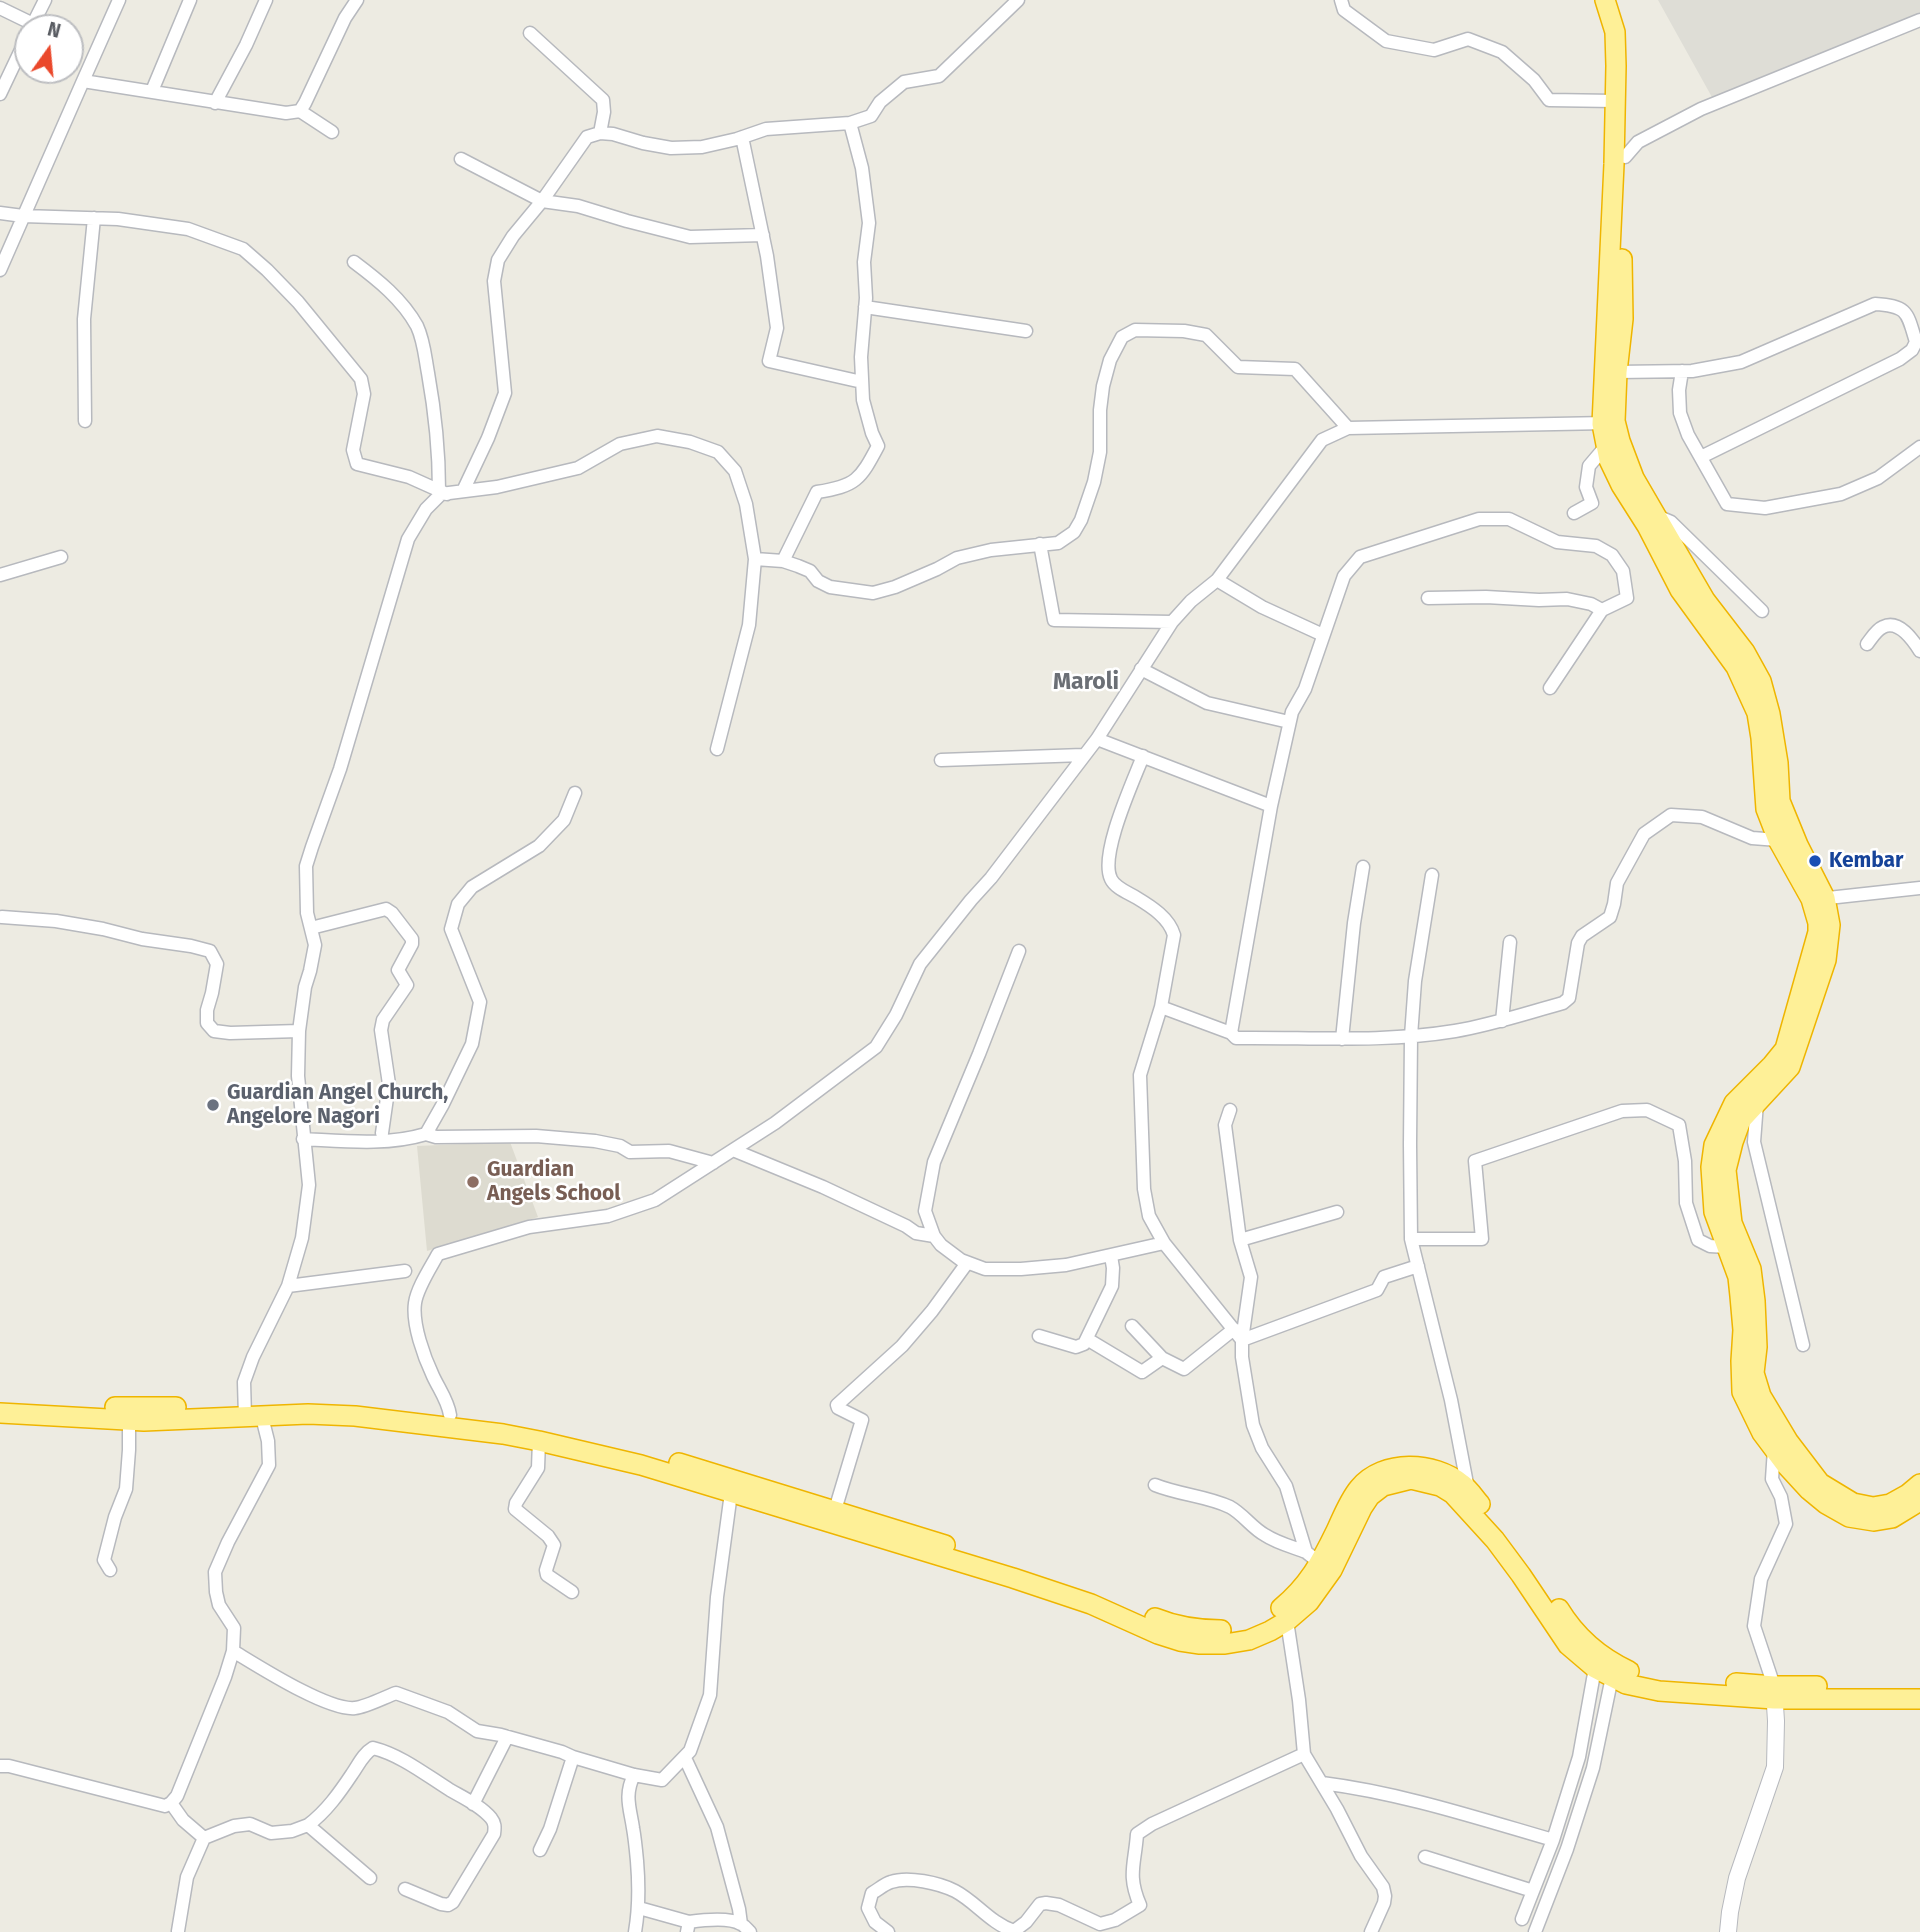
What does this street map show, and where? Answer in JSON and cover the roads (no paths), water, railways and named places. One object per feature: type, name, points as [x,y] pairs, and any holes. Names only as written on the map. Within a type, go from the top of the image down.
[{"type":"highway","points":[[1605,0],[1615,32],[1616,66],[1609,423],[1620,441],[1634,478],[1705,600],[1745,652],[1761,681],[1778,763],[1780,801],[1830,925],[1826,960],[1790,1067],[1741,1120],[1726,1170],[1731,1223],[1751,1269],[1758,1347],[1754,1373],[1761,1396],[1788,1441],[1820,1483],[1853,1503],[1872,1507],[1890,1504],[1920,1484]]},
{"type":"highway","points":[[1619,0],[1627,34],[1623,319],[1606,446],[1609,460],[1680,590],[1737,667],[1757,713],[1766,809],[1778,839],[1818,899],[1818,932],[1785,1049],[1734,1102],[1714,1145],[1711,1167],[1714,1212],[1738,1277],[1743,1330],[1742,1392],[1762,1433],[1809,1490],[1826,1504],[1849,1517],[1874,1521],[1892,1517],[1920,1502]]},
{"type":"highway","points":[[0,1400],[117,1408],[355,1416],[424,1423],[540,1441],[641,1465],[1036,1585],[1091,1604],[1158,1634],[1200,1644],[1249,1640],[1287,1621],[1310,1602],[1332,1570],[1370,1496],[1383,1486],[1411,1479],[1440,1486],[1453,1494],[1532,1567],[1578,1636],[1600,1655],[1630,1671],[1661,1678],[1774,1692],[1920,1685]]},
{"type":"highway","points":[[0,1413],[129,1421],[350,1404],[397,1408],[542,1429],[635,1450],[835,1510],[1057,1579],[1172,1625],[1201,1630],[1245,1627],[1279,1610],[1300,1593],[1313,1558],[1360,1486],[1376,1474],[1411,1466],[1446,1474],[1469,1491],[1568,1645],[1603,1673],[1626,1684],[1659,1691],[1774,1692],[1920,1699]]},
{"type":"street","points":[[84,79],[119,0]]},
{"type":"street","points":[[152,91],[190,0]]},
{"type":"street","points":[[215,103],[266,0]]},
{"type":"street","points":[[300,110],[356,0]]},
{"type":"street","points":[[463,491],[488,438],[505,393],[494,281],[498,260],[587,137],[600,133],[613,134],[671,148],[702,147],[766,129],[850,123],[871,116],[880,102],[904,82],[939,76],[1018,0]]},
{"type":"street","points":[[1341,0],[1344,10],[1386,41],[1434,50],[1468,39],[1502,52],[1534,80],[1549,100],[1615,101]]},
{"type":"street","points":[[1625,157],[1638,142],[1701,109],[1920,20]]},
{"type":"street","points":[[530,33],[603,100],[600,133]]},
{"type":"street","points":[[0,94],[14,65]]},
{"type":"street","points":[[84,81],[286,113],[300,110],[332,132]]},
{"type":"street","points":[[0,270],[82,84]]},
{"type":"street","points":[[783,561],[817,492],[840,488],[858,480],[878,446],[863,400],[861,356],[865,307],[864,262],[869,223],[862,168],[850,123]]},
{"type":"street","points":[[742,137],[763,235],[777,328],[769,361],[862,382]]},
{"type":"street","points":[[461,159],[542,201],[578,206],[690,237],[763,235]]},
{"type":"street","points":[[0,213],[118,219],[188,229],[243,249],[298,302],[361,379],[364,394],[353,450],[357,464],[409,477],[443,492],[498,487],[578,468],[620,444],[657,436],[690,442],[718,452],[735,471],[746,504],[755,559],[749,625],[717,749]]},
{"type":"street","points":[[85,421],[84,319],[94,218]]},
{"type":"street","points":[[0,1766],[9,1766],[165,1806],[177,1796],[233,1651],[234,1628],[219,1605],[215,1572],[269,1465],[268,1441],[250,1413],[244,1382],[253,1357],[288,1286],[302,1238],[309,1185],[298,1076],[299,1031],[305,987],[315,945],[307,913],[306,866],[340,769],[408,539],[426,509],[443,492],[436,424],[422,338],[409,314],[390,291],[354,262]]},
{"type":"street","points":[[1617,372],[1692,371],[1741,362],[1875,304],[1890,305],[1905,312],[1916,342],[1912,350],[1900,359],[1701,457]]},
{"type":"street","points":[[865,307],[1026,331]]},
{"type":"street","points":[[755,559],[783,561],[810,571],[818,581],[830,587],[873,593],[895,587],[957,558],[990,550],[1058,543],[1074,531],[1081,520],[1094,482],[1100,452],[1100,410],[1110,360],[1122,337],[1135,330],[1184,331],[1206,335],[1237,366],[1295,369],[1348,428]]},
{"type":"street","points":[[1682,371],[1679,390],[1681,414],[1688,435],[1727,504],[1765,508],[1841,494],[1878,478],[1920,447]]},
{"type":"street","points":[[450,1415],[448,1404],[430,1370],[417,1329],[415,1302],[438,1254],[529,1227],[608,1216],[655,1200],[775,1123],[876,1047],[896,1015],[920,964],[991,878],[1097,738],[1172,622],[1191,601],[1217,580],[1322,440],[1348,428],[1609,423]]},
{"type":"street","points":[[1574,513],[1592,503],[1586,487],[1589,466],[1606,446]]},
{"type":"street","points":[[1657,516],[1671,523],[1762,611]]},
{"type":"street","points":[[1231,1033],[1271,806],[1289,722],[1305,689],[1343,576],[1360,557],[1479,519],[1509,519],[1557,542],[1596,546],[1612,555],[1623,571],[1627,598],[1602,610],[1550,688]]},
{"type":"street","points":[[1040,544],[1054,621],[1172,622]]},
{"type":"street","points":[[0,575],[61,557]]},
{"type":"street","points":[[1217,580],[1262,607],[1323,635]]},
{"type":"street","points":[[1428,598],[1567,599],[1591,604],[1602,610]]},
{"type":"street","points":[[1867,644],[1881,628],[1888,625],[1902,629],[1920,651]]},
{"type":"street","points":[[1141,669],[1207,703],[1289,722]]},
{"type":"street","points":[[1097,738],[1271,806]]},
{"type":"street","points":[[941,760],[1083,755]]},
{"type":"street","points":[[1143,756],[1114,833],[1107,869],[1112,883],[1152,908],[1171,926],[1174,935],[1161,1007],[1140,1075],[1144,1189],[1149,1216],[1164,1243],[1238,1334]]},
{"type":"street","points":[[426,1134],[472,1044],[480,1002],[451,929],[458,904],[472,887],[539,846],[564,820],[575,793]]},
{"type":"street","points":[[1161,1007],[1231,1033],[1236,1038],[1371,1039],[1455,1031],[1503,1021],[1563,1003],[1569,998],[1578,943],[1582,936],[1610,917],[1615,904],[1617,883],[1644,834],[1671,815],[1702,817],[1752,838],[1778,839]]},
{"type":"street","points":[[1342,1039],[1354,923],[1363,867]]},
{"type":"street","points":[[1432,875],[1415,981],[1411,1036],[1411,1239],[1451,1399],[1469,1491]]},
{"type":"street","points":[[1818,899],[1920,888]]},
{"type":"street","points":[[311,928],[386,909],[412,939],[398,970],[407,985],[383,1020],[381,1030],[389,1084],[382,1133]]},
{"type":"street","points":[[2,917],[56,921],[210,951],[217,964],[206,1010],[207,1023],[214,1031],[299,1031]]},
{"type":"street","points":[[1503,1021],[1510,942]]},
{"type":"street","points":[[1019,951],[934,1161],[925,1211],[934,1236],[941,1245],[967,1263],[985,1269],[1066,1265],[1164,1243]]},
{"type":"street","points":[[1757,1102],[1755,1142],[1803,1345]]},
{"type":"street","points":[[1230,1110],[1225,1125],[1240,1240],[1251,1277],[1238,1334],[1252,1425],[1262,1448],[1286,1486],[1313,1558]]},
{"type":"street","points":[[1411,1239],[1482,1239],[1475,1161],[1622,1111],[1647,1110],[1679,1125],[1685,1161],[1686,1203],[1699,1240],[1710,1246],[1727,1247]]},
{"type":"street","points":[[303,1139],[387,1142],[426,1134],[436,1137],[536,1136],[595,1141],[620,1146],[630,1152],[669,1151],[713,1163]]},
{"type":"street","points":[[733,1150],[822,1187],[916,1233],[934,1236]]},
{"type":"street","points":[[1240,1240],[1337,1212]]},
{"type":"street","points":[[1039,1336],[1081,1347],[1112,1286],[1114,1268],[1111,1256]]},
{"type":"street","points":[[835,1510],[862,1422],[861,1418],[838,1408],[837,1405],[902,1346],[967,1263]]},
{"type":"street","points":[[1132,1326],[1162,1358],[1184,1369],[1238,1334],[1377,1290],[1384,1277],[1418,1266]]},
{"type":"street","points":[[288,1286],[405,1271]]},
{"type":"street","points":[[1087,1339],[1143,1373],[1162,1358]]},
{"type":"street","points":[[110,1570],[104,1560],[115,1517],[126,1489],[129,1421]]},
{"type":"street","points":[[540,1441],[538,1468],[515,1509],[548,1536],[554,1545],[545,1570],[547,1575],[572,1592]]},
{"type":"street","points":[[1728,1932],[1737,1878],[1775,1767],[1774,1692],[1754,1626],[1761,1579],[1786,1524],[1782,1497],[1772,1479],[1774,1449]]},
{"type":"street","points":[[1155,1485],[1173,1493],[1208,1499],[1227,1506],[1266,1536],[1313,1558]]},
{"type":"street","points":[[233,1651],[286,1682],[332,1704],[355,1708],[396,1693],[448,1712],[477,1731],[562,1752],[634,1776],[662,1780],[690,1751],[710,1695],[717,1597],[731,1493]]},
{"type":"street","points":[[1287,1621],[1304,1755],[1337,1809],[1361,1856],[1383,1887],[1384,1903],[1371,1932]]},
{"type":"street","points":[[1522,1919],[1553,1840],[1603,1673]]},
{"type":"street","points":[[1535,1932],[1567,1849],[1593,1768],[1603,1673]]},
{"type":"street","points":[[474,1804],[505,1736]]},
{"type":"street","points":[[178,1931],[187,1877],[204,1838],[234,1826],[250,1824],[271,1833],[292,1831],[308,1825],[319,1816],[366,1752],[373,1748],[385,1751],[474,1804],[493,1820],[495,1826],[494,1834],[453,1902],[448,1905],[441,1904],[405,1889]]},
{"type":"street","points":[[888,1932],[875,1922],[868,1908],[872,1893],[890,1882],[909,1879],[955,1891],[1000,1926],[1014,1931],[1026,1922],[1040,1904],[1046,1903],[1059,1905],[1100,1924],[1115,1920],[1140,1905],[1131,1874],[1138,1834],[1152,1824],[1304,1755]]},
{"type":"street","points":[[540,1850],[550,1829],[573,1757]]},
{"type":"street","points":[[639,1908],[688,1927],[707,1920],[745,1928],[717,1827],[685,1758]]},
{"type":"street","points":[[634,1776],[629,1786],[628,1803],[637,1864],[639,1908],[635,1932]]},
{"type":"street","points":[[1322,1783],[1357,1788],[1448,1810],[1553,1840]]},
{"type":"street","points":[[171,1803],[183,1820],[204,1838]]},
{"type":"street","points":[[308,1825],[370,1878]]},
{"type":"street","points":[[1425,1857],[1534,1891]]},
{"type":"place","name":"Kembar","points":[[1815,861]]},
{"type":"place","name":"Guardian Angel Church, Angelore Nagori","points":[[213,1105]]},
{"type":"place","name":"Guardian Angels School","points":[[473,1182]]},
{"type":"district","name":"Maroli","points":[[1086,683]]}]
